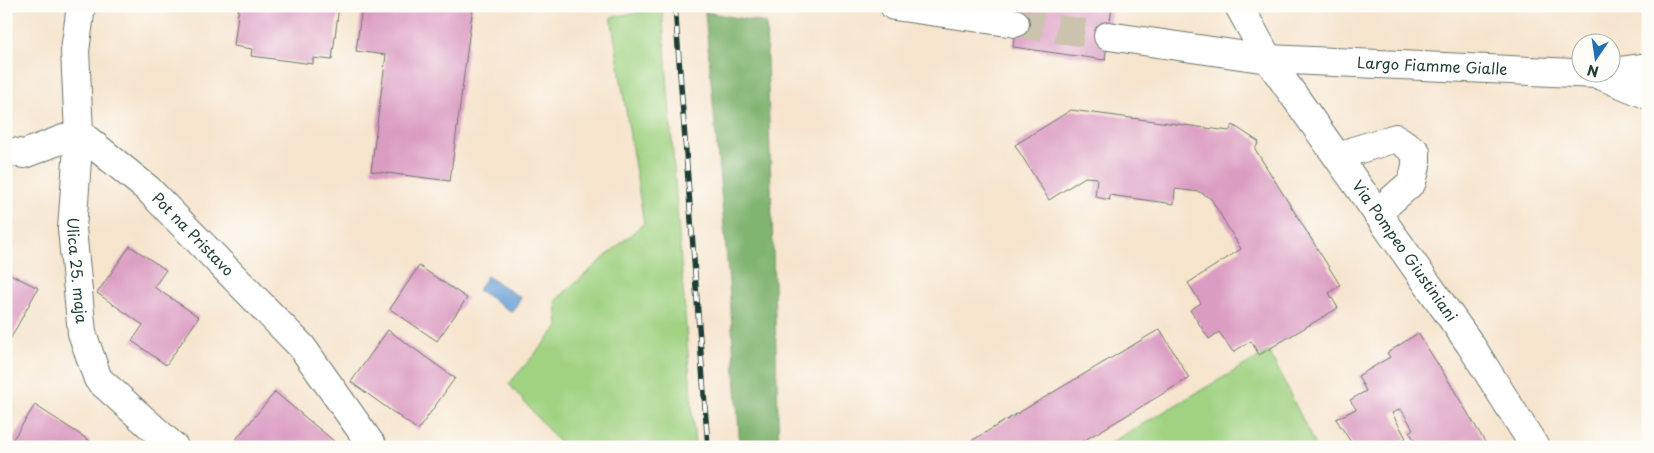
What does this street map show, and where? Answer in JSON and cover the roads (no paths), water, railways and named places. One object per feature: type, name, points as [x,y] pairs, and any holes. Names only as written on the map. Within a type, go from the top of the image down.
[{"type":"street","points":[[6,151],[24,154],[79,134],[74,51],[81,6]]},
{"type":"street","name":"Via Pompeo Giustiniani","points":[[1239,6],[1268,59],[1470,344],[1535,447]]},
{"type":"street","points":[[904,7],[1016,23]]},
{"type":"street","name":"Largo Fiamme Gialle","points":[[1108,36],[1268,59],[1572,72]]},
{"type":"street","name":"Largo Fiamme Gialle","points":[[1622,71],[1648,67]]},
{"type":"street","name":"Largo Fiamme Gialle","points":[[1622,82],[1648,95]]},
{"type":"street","name":"Ulica 25. maja","points":[[79,134],[72,229],[82,333],[98,379],[174,447]]},
{"type":"street","name":"Pot na Pristavo","points":[[79,134],[148,189],[302,347],[373,447]]},
{"type":"street","points":[[1340,160],[1353,151],[1396,138],[1416,152],[1416,166],[1412,182],[1378,213]]},
{"type":"water","points":[[487,276],[521,298],[512,312],[478,290]]},
{"type":"tunnel","points":[[1015,23],[1108,36]]},
{"type":"railway","points":[[675,6],[708,447]]}]
